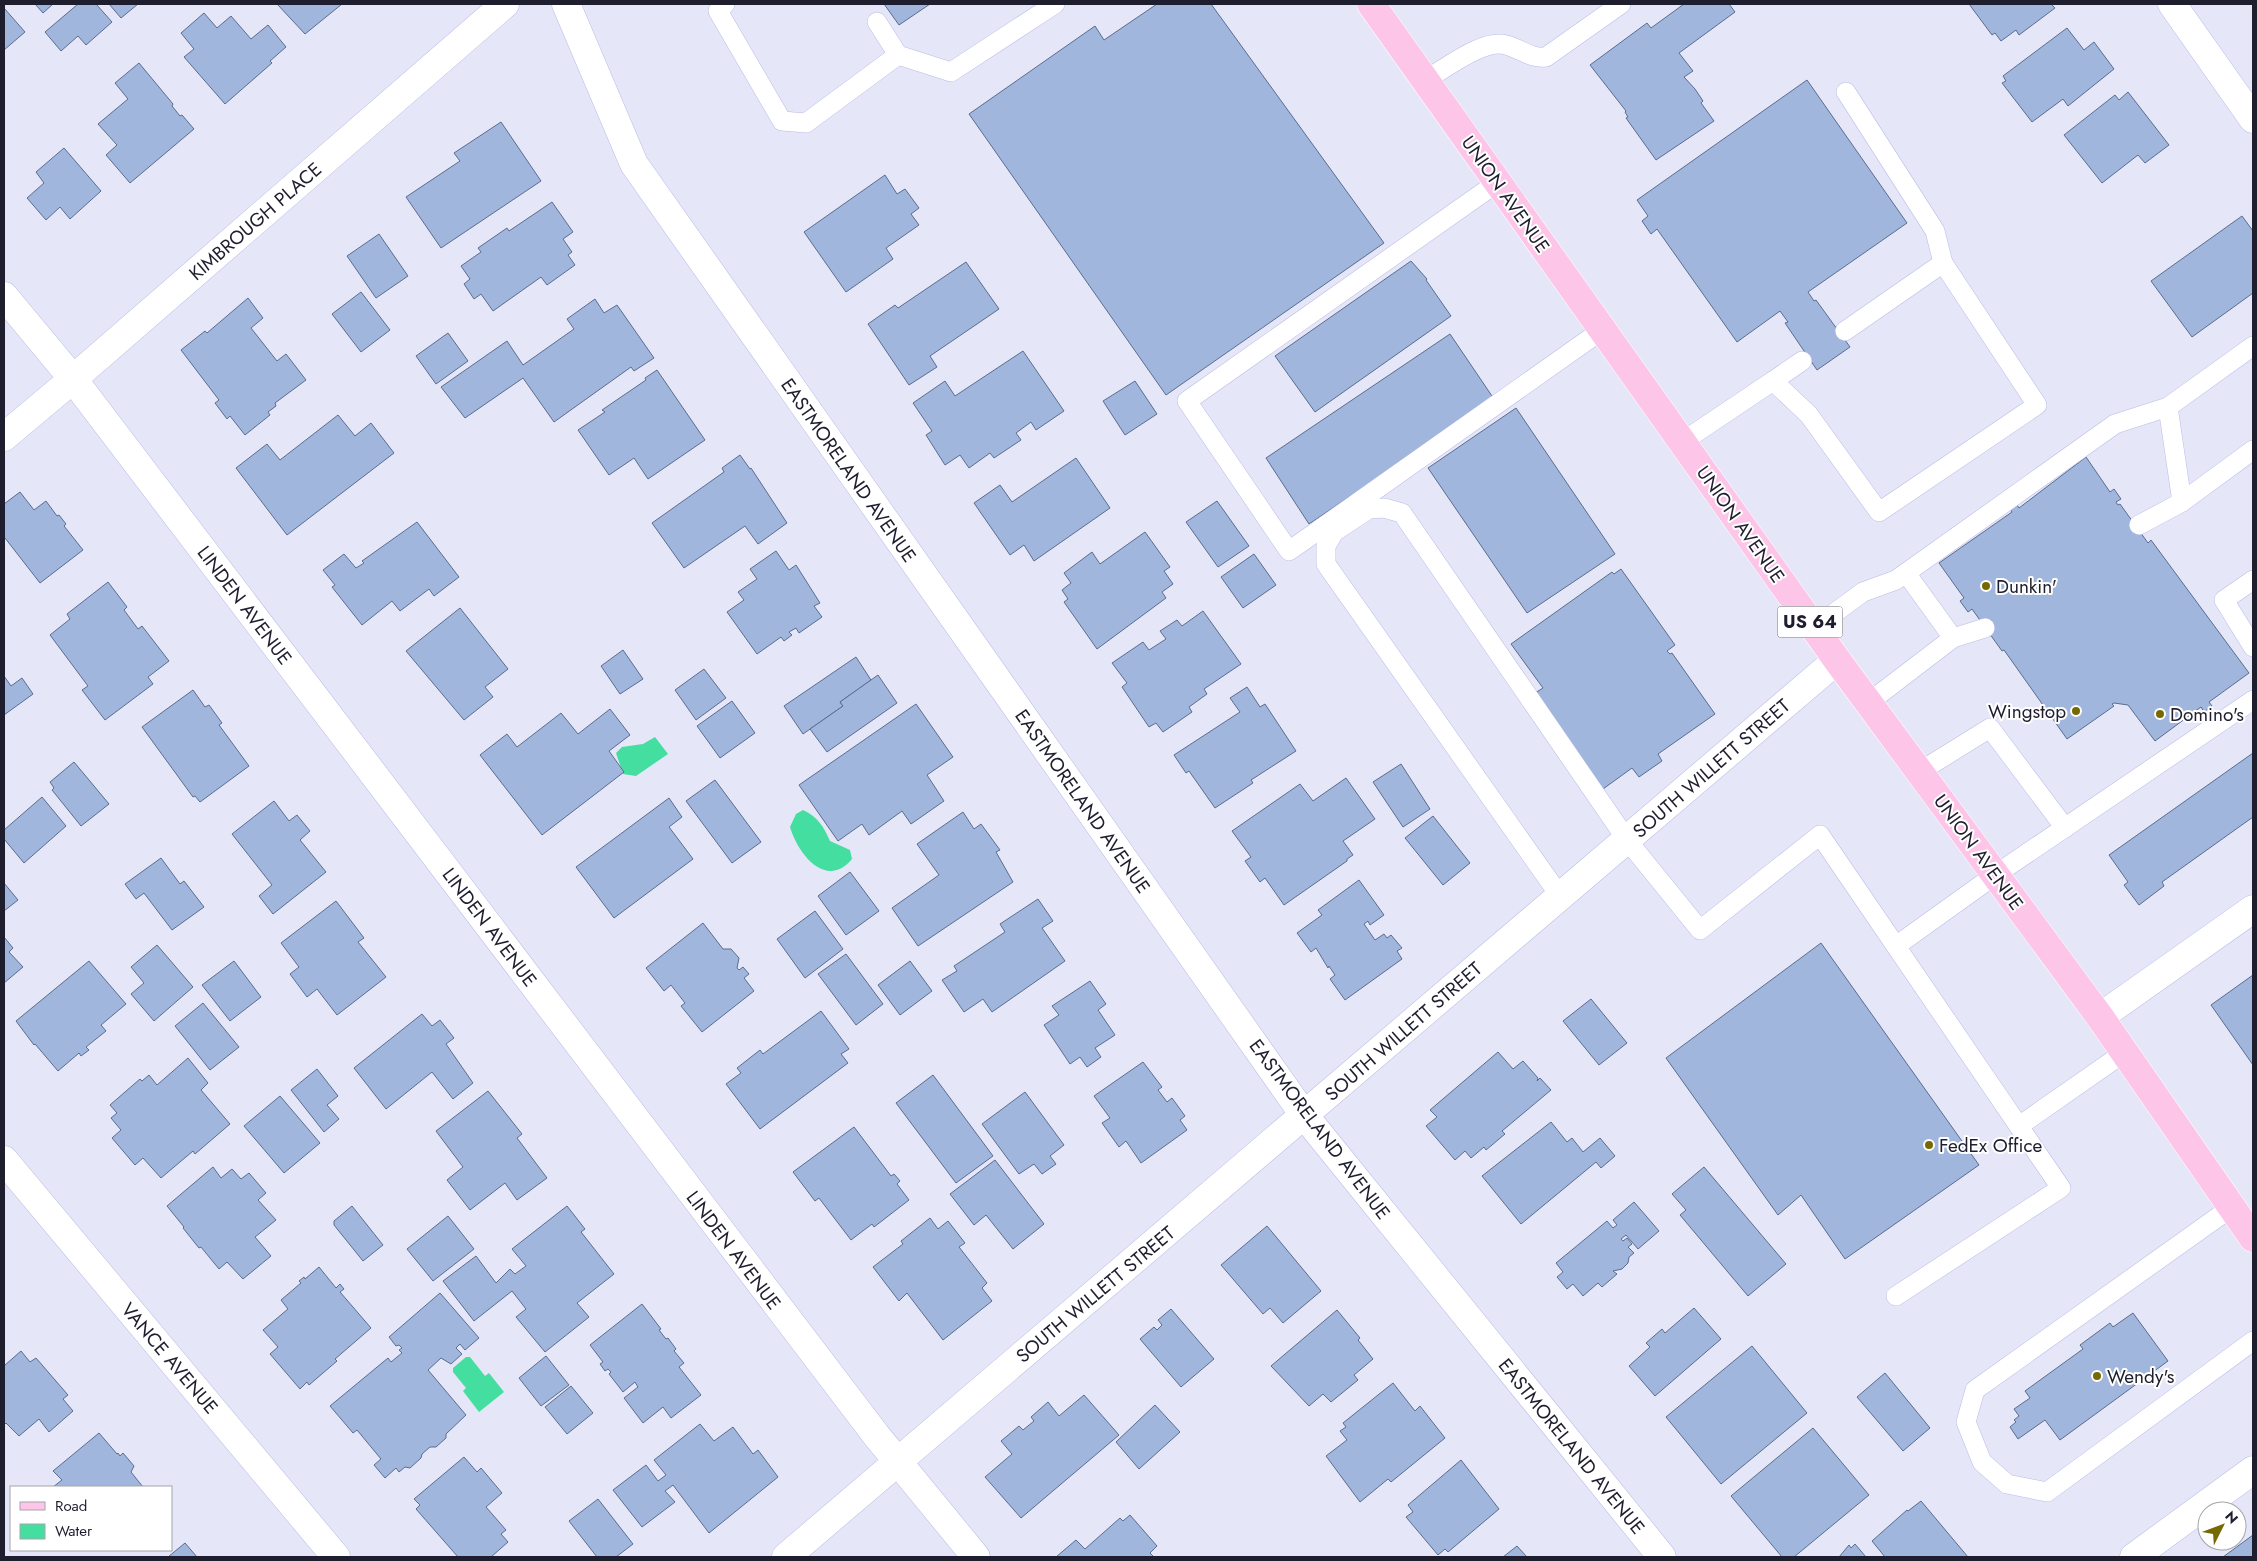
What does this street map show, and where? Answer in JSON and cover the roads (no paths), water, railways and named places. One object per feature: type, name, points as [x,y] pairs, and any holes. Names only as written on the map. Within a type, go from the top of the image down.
[{"type":"main road","name":"UNION AVENUE","points":[[1371,4],[1837,660],[2100,1017],[2253,1238]]},
{"type":"street","name":"KIMBROUGH PLACE","points":[[4,436],[73,379],[505,4]]},
{"type":"street","name":"EASTMORELAND AVENUE","points":[[566,4],[634,164],[1304,1115],[1662,1557]]},
{"type":"street","points":[[2172,4],[2253,119]]},
{"type":"street","name":"LINDEN AVENUE","points":[[4,296],[73,379],[897,1463],[976,1557]]},
{"type":"street","name":"SOUTH WILLETT STREET","points":[[786,1557],[1837,660]]},
{"type":"street","points":[[2100,1017],[2253,909]]},
{"type":"street","name":"VANCE AVENUE","points":[[4,1160],[336,1557]]},
{"type":"street","points":[[2134,1557],[2253,1470]]},
{"type":"lane","points":[[725,4],[718,12],[782,121],[806,123],[898,55]]},
{"type":"lane","points":[[877,22],[898,55],[951,72],[1055,4]]},
{"type":"lane","points":[[1425,80],[1484,45],[1504,44],[1535,58],[1546,57],[1621,4]]},
{"type":"lane","points":[[1773,381],[1808,415],[1879,512],[2037,405],[1943,264],[1935,231],[1846,92]]},
{"type":"lane","points":[[1498,182],[1187,401],[1288,551],[1602,330]]},
{"type":"lane","points":[[1845,331],[1943,264]]},
{"type":"lane","points":[[1814,628],[1863,592],[1896,580],[2115,424],[2168,407],[2253,346]]},
{"type":"lane","points":[[1682,442],[1802,361]]},
{"type":"lane","points":[[2168,407],[2182,502]]},
{"type":"lane","points":[[2139,525],[2182,502],[2253,450]]},
{"type":"lane","points":[[1560,896],[1326,564],[1326,546],[1334,532],[1369,509],[1384,508],[1402,514],[1627,840],[1700,930],[1820,835],[2061,1188],[1896,1296]]},
{"type":"lane","points":[[1906,573],[1953,638]]},
{"type":"lane","points":[[2253,580],[2224,600],[2253,647]]},
{"type":"lane","points":[[1868,703],[1953,638],[1985,628]]},
{"type":"lane","points":[[1896,946],[1996,875],[2253,700]]},
{"type":"lane","points":[[1919,772],[1990,728],[2065,828]]},
{"type":"lane","points":[[2018,1126],[2125,1052]]},
{"type":"lane","points":[[2232,1207],[1975,1390],[1966,1422],[1982,1462],[2007,1484],[2047,1492],[2253,1341]]},
{"type":"water","points":[[655,737],[668,754],[636,776],[623,774],[616,753],[622,747],[643,744]]},
{"type":"water","points":[[803,810],[820,822],[830,841],[850,850],[852,859],[842,868],[832,871],[823,870],[814,865],[799,848],[790,827],[796,814]]},
{"type":"water","points":[[466,1357],[470,1357],[485,1376],[489,1373],[504,1392],[479,1412],[463,1391],[466,1388],[453,1372],[453,1368]]},
{"type":"place","name":"Dunkin'","points":[[1986,586]]},
{"type":"place","name":"Wingstop","points":[[2076,711]]},
{"type":"place","name":"Domino's","points":[[2160,714]]},
{"type":"place","name":"FedEx Office","points":[[1929,1145]]},
{"type":"place","name":"Wendy's","points":[[2097,1376]]}]
